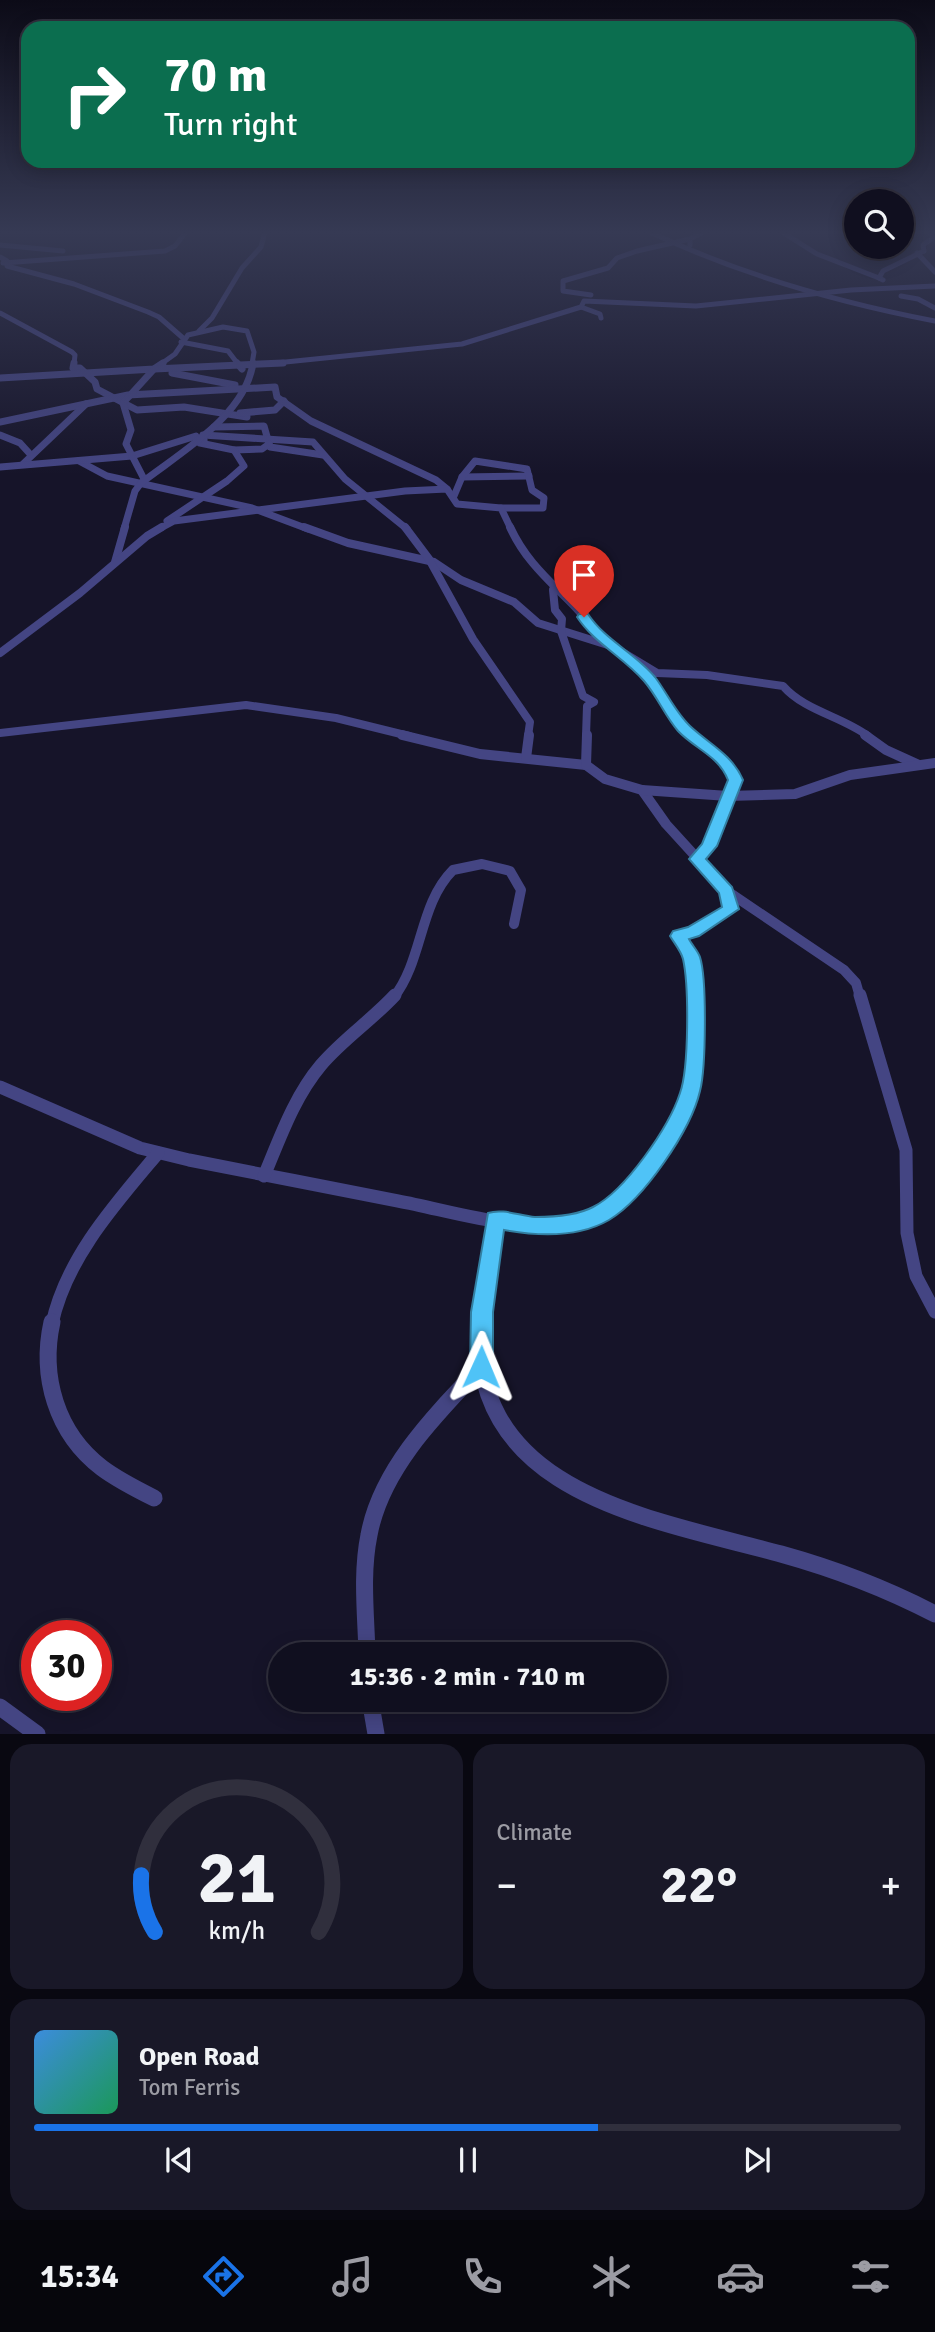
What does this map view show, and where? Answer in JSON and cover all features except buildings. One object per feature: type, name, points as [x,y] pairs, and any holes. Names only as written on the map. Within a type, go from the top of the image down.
[{"type":"street","points":[[0,313],[72,352],[75,355],[74,368],[80,368],[95,383],[97,389],[137,410],[184,407],[246,414],[275,410],[285,401]]},
{"type":"street","points":[[150,313],[159,317],[182,340],[228,351],[248,381]]},
{"type":"street","points":[[0,378],[239,367],[462,344],[548,320],[560,313]]},
{"type":"street","points":[[597,313],[601,318]]},
{"type":"street","points":[[898,313],[935,321]]},
{"type":"street","points":[[123,403],[128,395],[140,387],[151,370],[175,354],[182,340],[201,331],[215,315],[229,321],[228,327]]},
{"type":"street","points":[[0,322],[21,326]]},
{"type":"street","points":[[113,564],[135,492],[143,481],[228,413],[248,381],[254,352],[247,331],[228,327],[193,333]]},
{"type":"street","points":[[151,370],[248,381],[276,388],[277,397],[311,421],[436,480],[451,493],[457,504],[543,508],[544,498],[532,490],[526,469],[510,467],[494,460],[474,462],[451,493]]},
{"type":"street","points":[[0,422],[128,395],[248,381]]},
{"type":"street","points":[[23,464],[30,454],[78,416],[97,389]]},
{"type":"street","points":[[123,403],[131,430],[127,444],[143,481]]},
{"type":"street","points":[[241,426],[246,414]]},
{"type":"street","points":[[0,467],[132,456],[203,435],[223,425],[264,426],[268,441],[278,450],[323,455]]},
{"type":"street","points":[[0,435],[20,443],[30,454]]},
{"type":"street","points":[[203,435],[313,442],[323,450],[323,455],[340,475],[405,527],[434,562],[463,623],[497,678],[508,689],[516,706],[530,722],[526,758]]},
{"type":"street","points":[[203,435],[204,440],[200,443],[234,450],[261,449],[268,441]]},
{"type":"street","points":[[0,653],[196,498],[237,474],[244,466],[234,450]]},
{"type":"street","points":[[79,461],[82,466],[97,471],[143,481],[196,498],[255,509],[340,541],[434,562],[464,582],[532,612],[538,624],[614,647]]},
{"type":"street","points":[[462,477],[529,476]]},
{"type":"street","points":[[161,527],[187,517],[255,509],[368,496],[451,493]]},
{"type":"street","points":[[501,508],[520,549],[553,590],[578,610],[593,631],[629,658],[657,673],[707,675],[783,686],[796,701],[850,723],[886,750],[919,765]]},
{"type":"street","points":[[553,590],[555,610],[562,619],[561,631],[583,696],[594,702],[587,706],[586,765]]},
{"type":"street","points":[[629,658],[650,680],[683,728],[718,754],[731,769],[735,780],[709,846],[697,859]]},
{"type":"street","points":[[0,733],[209,707],[246,705],[336,718],[480,754],[586,765],[605,779],[642,790],[729,796],[795,794],[850,775],[935,763]]},
{"type":"street","points":[[642,790],[666,824],[727,891],[744,906],[787,929],[844,970],[856,983],[906,1150],[907,1233],[911,1254],[921,1288],[935,1312]]},
{"type":"street","points":[[264,1176],[303,1090],[315,1073],[405,981],[430,911],[452,870],[486,864],[510,871],[521,890],[514,924]]},
{"type":"street","points":[[0,1087],[158,1153],[495,1220],[536,1226],[576,1222],[601,1213],[641,1177],[677,1124],[691,1091],[696,1035],[692,958],[678,936],[694,932],[731,909],[727,891]]},
{"type":"street","points":[[154,1498],[99,1466],[69,1433],[50,1394],[44,1356],[52,1314],[67,1279],[110,1212],[158,1153]]},
{"type":"street","points":[[495,1220],[482,1312],[481,1367],[499,1419],[531,1460],[575,1490],[642,1516],[874,1583],[935,1614]]},
{"type":"street","points":[[366,1642],[365,1610],[370,1526],[400,1462],[433,1418],[481,1367]]},
{"type":"street","points":[[0,1707],[37,1734]]},
{"type":"street","points":[[372,1712],[376,1734]]},
{"type":"route","points":[[481,1367],[482,1312],[495,1220],[536,1226],[576,1222],[601,1213],[624,1196],[641,1177],[677,1124],[691,1091],[696,1035],[692,958],[678,936],[694,932],[731,909],[727,891],[697,859],[709,846],[735,780],[731,769],[718,754],[699,743],[683,728],[650,680],[629,658],[593,631],[584,617]]}]
